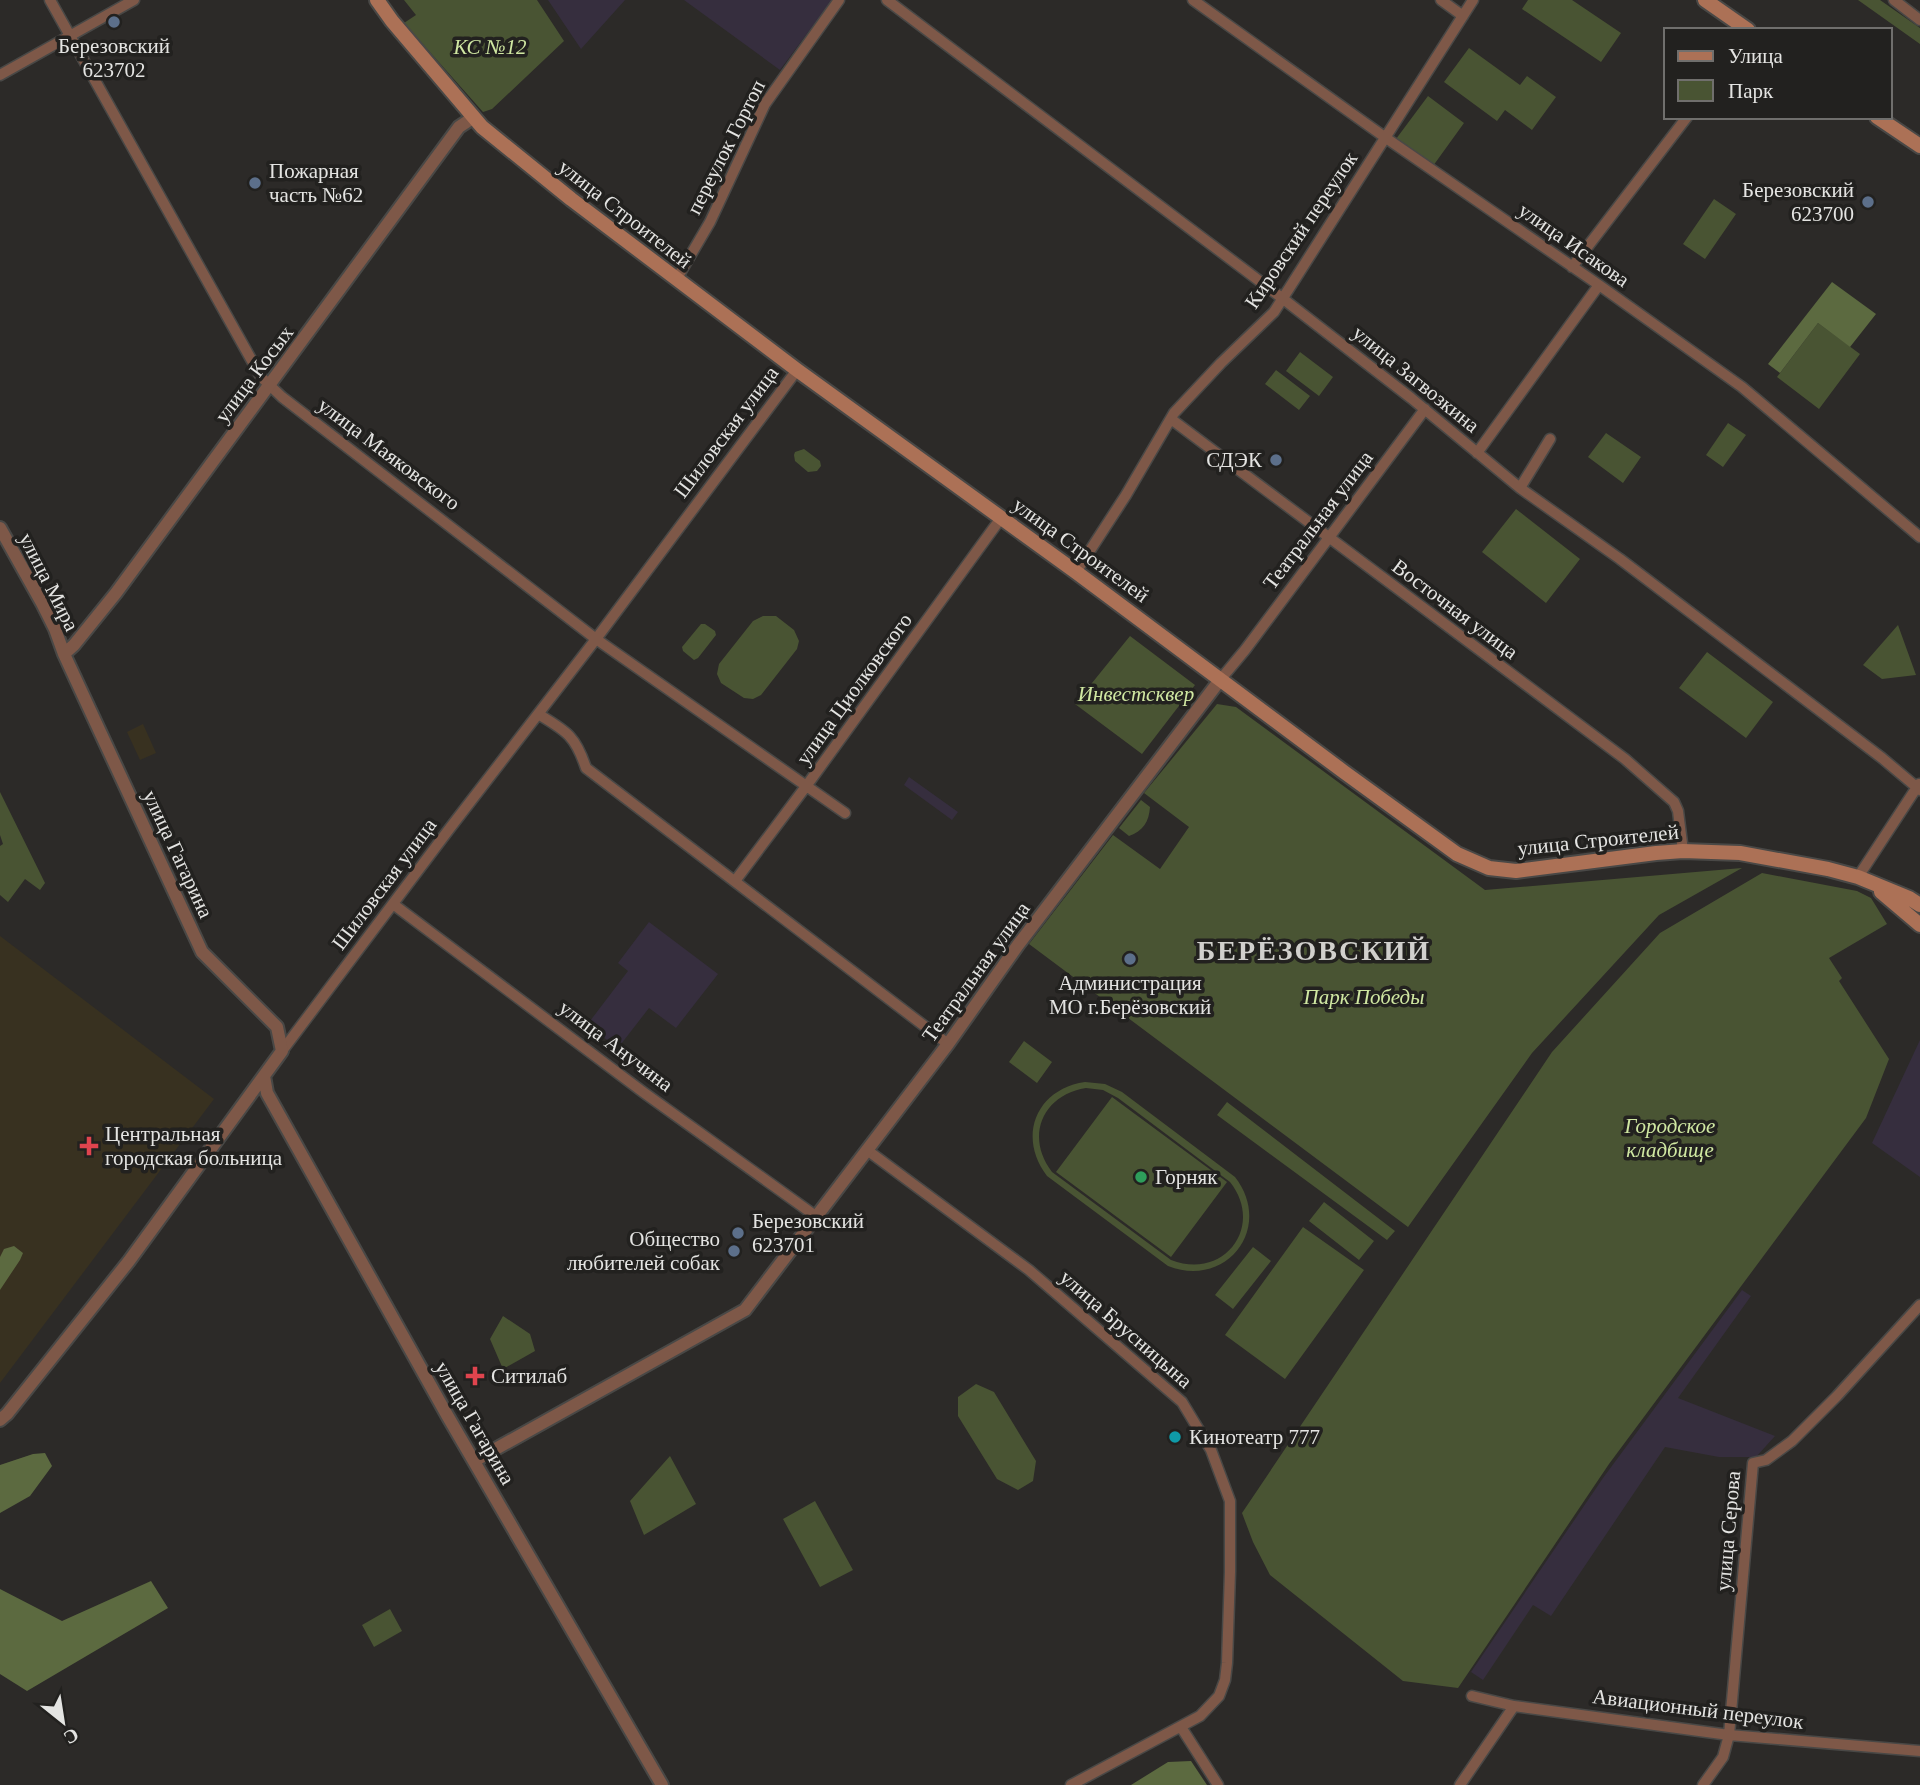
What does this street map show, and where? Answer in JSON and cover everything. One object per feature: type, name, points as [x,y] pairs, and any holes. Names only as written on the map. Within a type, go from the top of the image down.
[{"type":"main road","name":"улица Строителей","points":[[377,0],[482,127],[528,165],[797,370],[1457,854],[1489,868],[1516,870],[1683,851],[1754,855],[1828,869],[1861,879],[1920,905]]},
{"type":"main road","points":[[1705,0],[1745,28]]},
{"type":"main road","points":[[1880,119],[1920,146]]},
{"type":"main road","points":[[1861,879],[1920,925]]},
{"type":"street","name":"улица Маяковского","points":[[50,0],[258,372],[269,385],[596,639],[845,813]]},
{"type":"street","points":[[0,75],[134,0]]},
{"type":"street","name":"переулок Гортоп","points":[[676,280],[710,222],[765,104],[839,0]]},
{"type":"street","name":"улица Загвозкина","points":[[887,0],[1282,298],[1520,488],[1619,559],[1919,787]]},
{"type":"street","name":"улица Исакова","points":[[1193,0],[1742,387],[1920,537]]},
{"type":"street","points":[[1441,0],[1463,16]]},
{"type":"street","name":"Кировский переулок","points":[[1076,572],[1171,419],[1221,363],[1274,312],[1473,0]]},
{"type":"street","points":[[1894,0],[1920,20]]},
{"type":"street","name":"улица Косых","points":[[64,654],[110,601],[443,149],[460,127],[474,117]]},
{"type":"street","points":[[1572,267],[1685,119]]},
{"type":"street","points":[[1477,453],[1599,285]]},
{"type":"street","name":"Шиловская улица","points":[[0,1420],[7,1415],[129,1261],[282,1051],[797,370]]},
{"type":"street","name":"Театральная улица","points":[[474,1461],[746,1310],[948,1044],[1013,951],[1329,538],[1424,409]]},
{"type":"street","name":"Восточная улица","points":[[1171,419],[1625,759],[1670,796],[1678,811],[1683,851]]},
{"type":"street","points":[[1520,488],[1550,439]]},
{"type":"street","name":"улица Циолковского","points":[[735,881],[1001,518]]},
{"type":"street","name":"улица Мира","points":[[0,528],[42,603],[64,654]]},
{"type":"street","name":"улица Гагарина","points":[[64,654],[202,952],[276,1027],[282,1051]]},
{"type":"street","points":[[538,714],[568,733],[579,748],[586,768],[948,1044]]},
{"type":"street","points":[[1861,879],[1919,787]]},
{"type":"street","name":"улица Анучина","points":[[393,904],[817,1217]]},
{"type":"street","name":"улица Гагарина","points":[[264,1076],[267,1093],[474,1461],[662,1785]]},
{"type":"street","name":"улица Брусницына","points":[[867,1150],[1030,1270],[1182,1402],[1211,1450],[1230,1501],[1227,1663],[1219,1696],[1200,1716],[1181,1727]]},
{"type":"street","name":"улица Серова","points":[[1703,1785],[1723,1757],[1729,1735],[1753,1463],[1766,1460],[1792,1441],[1920,1305]]},
{"type":"street","name":"Авиационный переулок","points":[[1472,1696],[1514,1706],[1729,1735],[1920,1751]]},
{"type":"street","points":[[1460,1785],[1514,1706]]},
{"type":"street","points":[[1071,1785],[1181,1727],[1218,1785]]},
{"type":"shaded area","points":[[548,0],[625,0],[581,49]]},
{"type":"shaded area","points":[[684,0],[832,0],[780,70]]},
{"type":"shaded area","points":[[143,724],[156,753],[140,760],[127,732]]},
{"type":"shaded area","points":[[909,777],[958,812],[952,820],[904,785]]},
{"type":"shaded area","points":[[649,922],[718,974],[676,1028],[649,1008],[618,1048],[587,1025],[628,971],[618,963]]},
{"type":"shaded area","name":"Центральная городская больница","points":[[0,936],[214,1099],[0,1383]]},
{"type":"shaded area","points":[[1920,1040],[1920,1177],[1872,1143]]},
{"type":"shaded area","points":[[1742,1290],[1751,1296],[1678,1398],[1775,1436],[1756,1457],[1719,1457],[1665,1447],[1551,1616],[1533,1605],[1483,1680],[1471,1672],[1603,1478]]},
{"type":"green space","name":"КС №12","points":[[404,0],[537,0],[564,41],[492,109],[483,112],[404,23],[416,15]]},
{"type":"green space","points":[[1528,0],[1572,0],[1621,33],[1601,62],[1522,9]]},
{"type":"green space","points":[[1858,0],[1880,0],[1920,28],[1920,44]]},
{"type":"green space","points":[[1469,48],[1520,85],[1527,76],[1556,97],[1532,130],[1505,110],[1497,121],[1444,82]]},
{"type":"green space","points":[[1428,96],[1464,123],[1433,166],[1396,139]]},
{"type":"green space","points":[[1714,199],[1736,214],[1705,259],[1683,244]]},
{"type":"green space","points":[[1832,282],[1876,314],[1850,347],[1818,323],[1780,373],[1768,364]]},
{"type":"green space","points":[[1818,323],[1860,354],[1819,409],[1777,377]]},
{"type":"green space","points":[[1300,352],[1333,377],[1319,396],[1286,371]]},
{"type":"green space","points":[[1276,370],[1310,396],[1299,410],[1265,384]]},
{"type":"green space","points":[[1728,423],[1746,435],[1723,467],[1706,455]]},
{"type":"green space","points":[[1606,433],[1641,457],[1623,483],[1588,457]]},
{"type":"green space","points":[[804,449],[820,461],[821,466],[817,471],[808,472],[795,461],[795,452]]},
{"type":"green space","points":[[1516,509],[1580,559],[1546,603],[1482,552]]},
{"type":"green space","points":[[763,616],[776,616],[794,630],[799,641],[797,649],[761,695],[753,699],[744,698],[721,683],[717,674],[719,664],[753,621]]},
{"type":"green space","points":[[701,624],[715,631],[716,635],[694,660],[682,647]]},
{"type":"green space","points":[[1898,625],[1916,675],[1882,679],[1863,665]]},
{"type":"green space","name":"Инвестсквер","points":[[1130,636],[1195,685],[1142,754],[1075,704]]},
{"type":"green space","points":[[1707,652],[1773,702],[1746,738],[1679,688]]},
{"type":"green space","name":"Парк Победы","points":[[1217,704],[1236,707],[1485,890],[1742,868],[1659,915],[1532,1053],[1408,1227],[1029,944],[1113,835],[1160,869],[1189,827],[1144,793]]},
{"type":"green space","points":[[0,792],[45,883],[40,890],[25,879],[8,902],[0,895],[0,846],[3,844],[0,835]]},
{"type":"green space","points":[[1141,800],[1150,807],[1148,817],[1142,829],[1129,836],[1119,828]]},
{"type":"green space","name":"Городское кладбище","points":[[1762,873],[1857,891],[1871,898],[1887,924],[1829,958],[1842,978],[1839,981],[1889,1059],[1866,1118],[1609,1464],[1458,1688],[1403,1681],[1270,1575],[1242,1513],[1552,1052],[1660,933]]},
{"type":"green space","points":[[1024,1041],[1052,1062],[1037,1083],[1009,1062]]},
{"type":"green space","points":[[1085,1082],[1105,1084],[1122,1092],[1235,1177],[1246,1196],[1249,1215],[1246,1233],[1238,1249],[1225,1261],[1209,1269],[1189,1271],[1168,1266],[1047,1176],[1033,1146],[1036,1117],[1054,1094],[1068,1086]],"holes":[[[1086,1088],[1103,1090],[1118,1098],[1230,1182],[1240,1199],[1243,1216],[1241,1232],[1234,1245],[1222,1256],[1208,1263],[1190,1264],[1171,1260],[1052,1172],[1044,1159],[1039,1132],[1049,1108],[1071,1092]]]},
{"type":"green space","name":"Горняк","points":[[1112,1097],[1227,1182],[1171,1257],[1056,1172]]},
{"type":"green space","points":[[1227,1102],[1395,1231],[1387,1240],[1217,1115]]},
{"type":"green space","points":[[1324,1202],[1374,1241],[1359,1260],[1309,1221]]},
{"type":"green space","points":[[1303,1227],[1364,1270],[1285,1379],[1225,1335]]},
{"type":"green space","points":[[14,1246],[23,1253],[0,1290],[0,1257],[4,1249]]},
{"type":"green space","points":[[1253,1247],[1271,1261],[1233,1309],[1215,1295]]},
{"type":"green space","points":[[503,1316],[530,1334],[535,1351],[503,1369],[490,1339]]},
{"type":"green space","points":[[976,1384],[994,1392],[1036,1461],[1033,1481],[1018,1490],[997,1479],[958,1416],[958,1397]]},
{"type":"green space","points":[[45,1453],[52,1466],[30,1496],[0,1513],[0,1465],[33,1454]]},
{"type":"green space","points":[[670,1456],[696,1504],[644,1535],[630,1501]]},
{"type":"green space","points":[[815,1501],[853,1570],[820,1587],[783,1519]]},
{"type":"green space","points":[[151,1581],[168,1608],[27,1691],[0,1674],[0,1589],[62,1621]]},
{"type":"green space","points":[[390,1609],[402,1631],[374,1647],[362,1625]]},
{"type":"green space","points":[[1191,1761],[1207,1785],[1131,1785],[1168,1762]]},
{"type":"place","name":"Березовский 623702","points":[[114,22]]},
{"type":"place","name":"Пожарная часть №62","points":[[255,183]]},
{"type":"place","name":"Березовский 623700","points":[[1868,202]]},
{"type":"place","name":"СДЭК","points":[[1276,460]]},
{"type":"place","name":"Администрация МО г.Берёзовский","points":[[1130,959]]},
{"type":"place","name":"Центральная городская больница","points":[[89,1146]]},
{"type":"place","name":"Горняк","points":[[1141,1177]]},
{"type":"place","name":"Березовский 623701","points":[[738,1233]]},
{"type":"place","name":"Общество любителей собак","points":[[734,1251]]},
{"type":"place","name":"Ситилаб","points":[[475,1376]]},
{"type":"place","name":"Кинотеатр 777","points":[[1175,1437]]},
{"type":"district","name":"БЕРЁЗОВСКИЙ","points":[[1314,950]]}]
